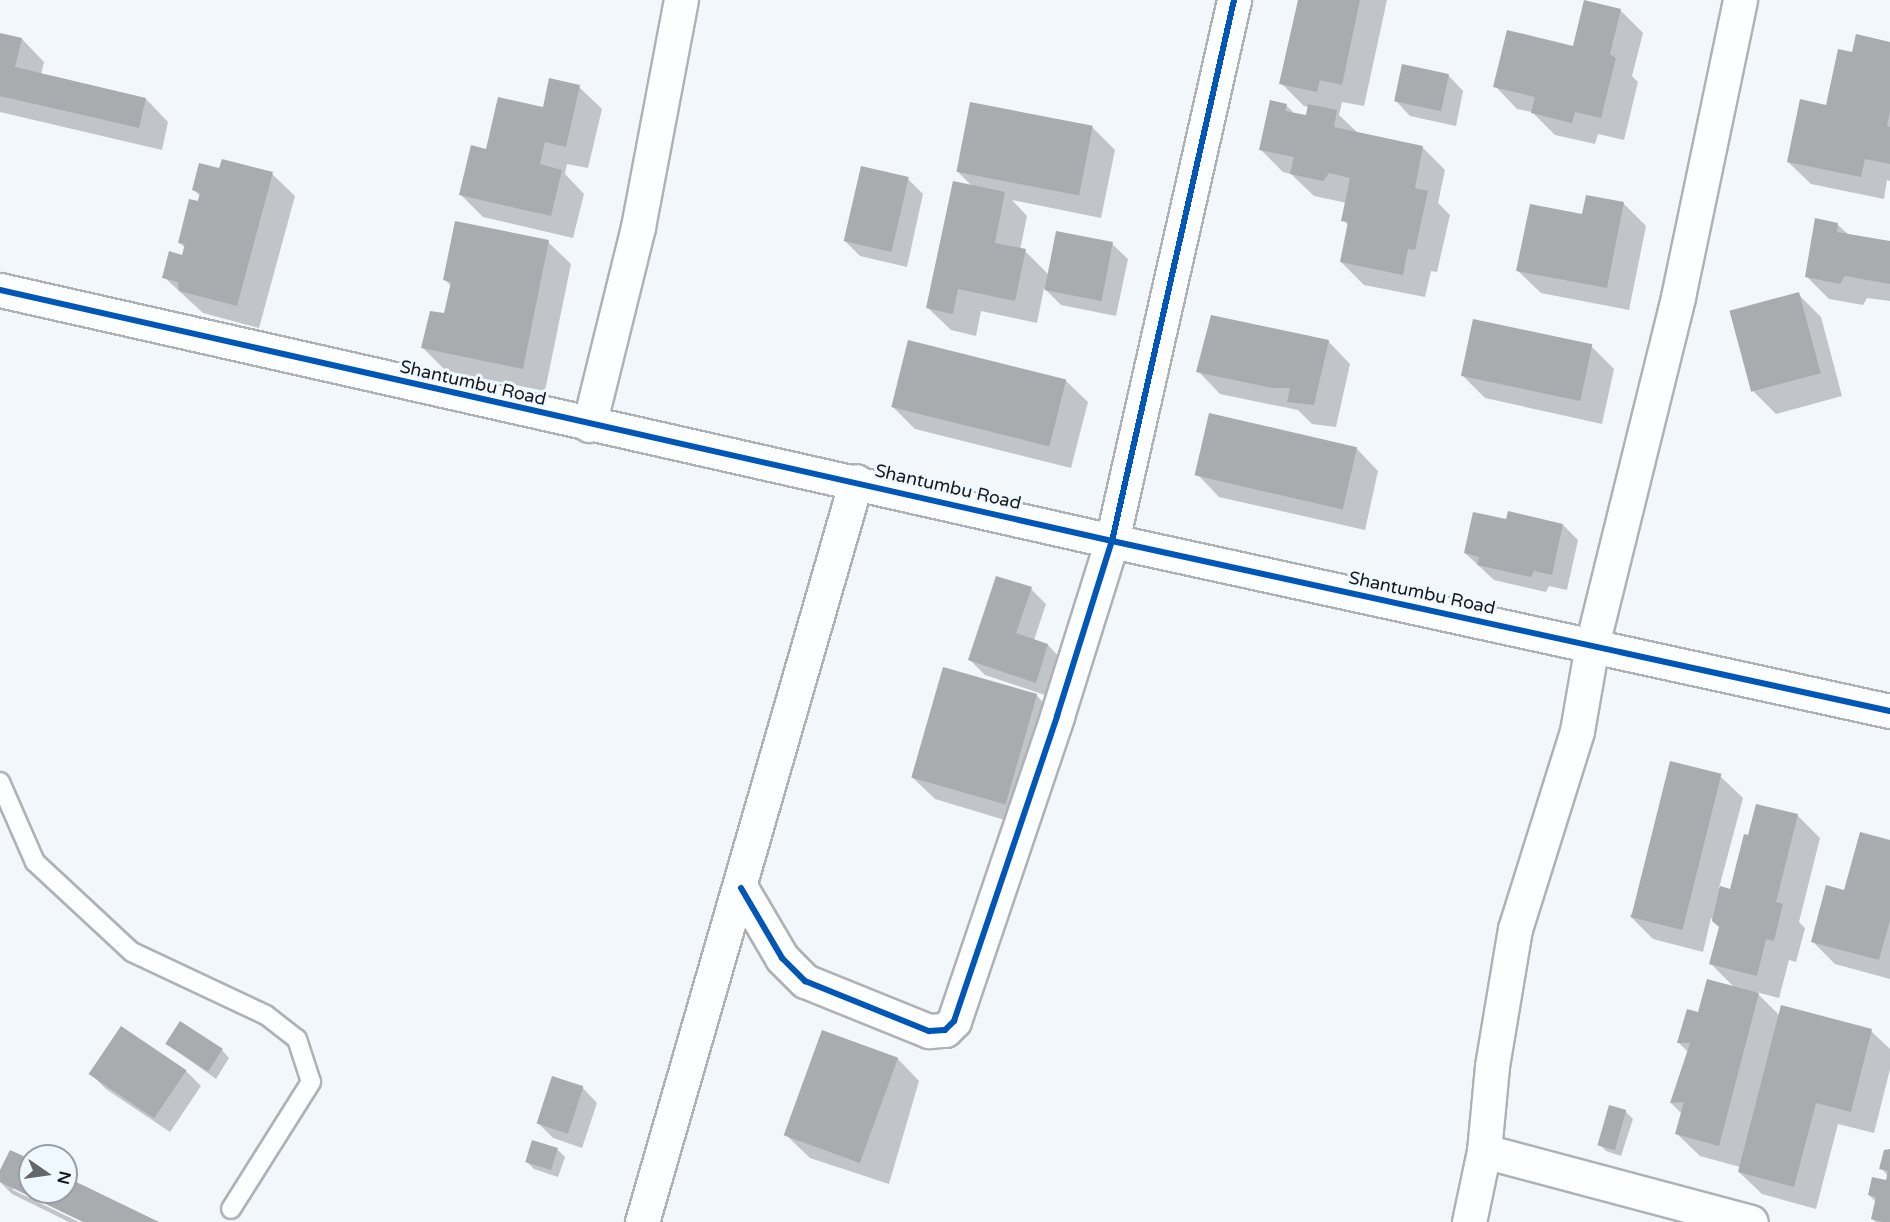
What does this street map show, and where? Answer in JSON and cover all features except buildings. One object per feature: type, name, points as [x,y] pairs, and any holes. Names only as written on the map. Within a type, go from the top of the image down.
[{"type":"street","points":[[589,424],[638,227],[681,0]]},
{"type":"street","points":[[741,888],[782,958],[805,981],[929,1031],[945,1030],[954,1021],[1057,716],[1112,541],[1234,0]]},
{"type":"street","points":[[1469,1222],[1484,1151],[1496,1033],[1515,929],[1577,731],[1592,645],[1678,297],[1740,0]]},
{"type":"street","name":"Shantumbu Road","points":[[0,290],[589,424],[856,481],[1112,541],[1890,711]]},
{"type":"street","points":[[642,1222],[741,888],[856,481]]},
{"type":"street","points":[[1484,1151],[1751,1222]]},
{"type":"lane","points":[[0,782],[35,862],[132,952],[266,1015],[297,1039],[312,1082],[231,1209]]},
{"type":"cycle path","points":[[741,888],[782,958],[805,981],[929,1031],[945,1030],[954,1021],[1057,716],[1112,541],[1234,0]]},
{"type":"cycle path","points":[[0,290],[1112,541],[1890,711]]}]
